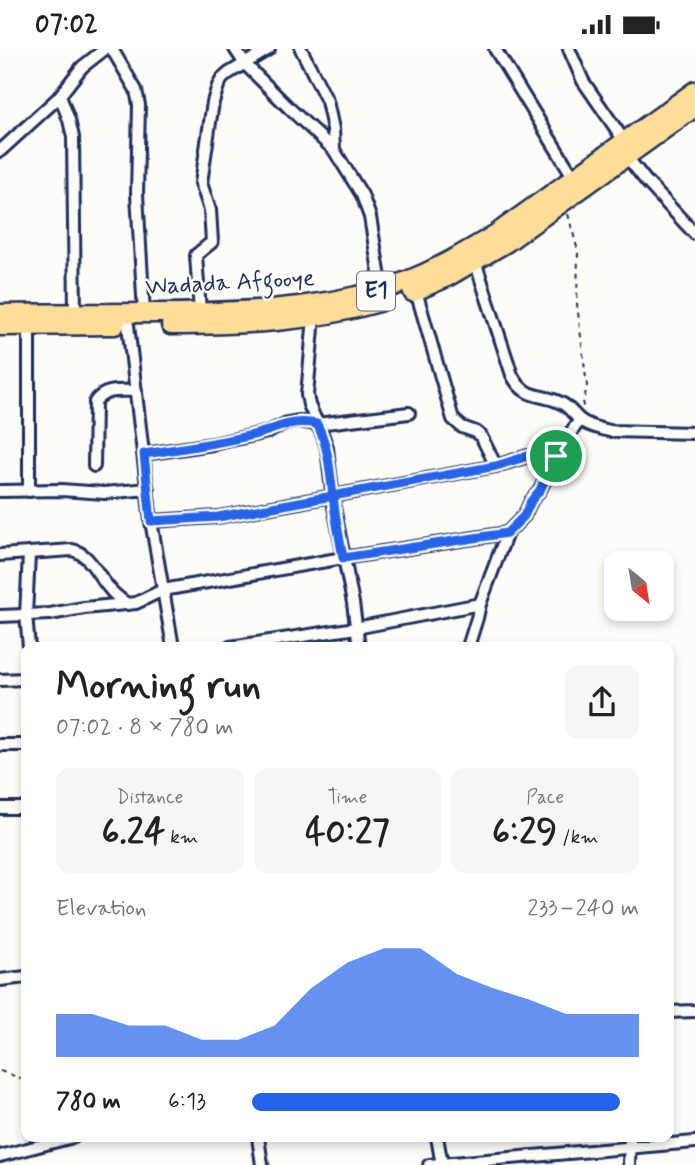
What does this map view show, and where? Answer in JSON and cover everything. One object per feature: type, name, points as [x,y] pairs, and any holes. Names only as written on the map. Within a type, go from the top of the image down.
[{"type":"highway","name":"Wadada Afgooye","points":[[0,326],[247,324],[346,312],[416,291],[475,261],[535,223],[565,201],[695,91]]},
{"type":"highway","name":"Wadada Afgooye","points":[[0,314],[250,311],[295,308],[382,290],[462,255],[574,178],[626,150],[695,107]]},
{"type":"street","points":[[0,151],[60,96],[82,67],[105,49]]},
{"type":"street","points":[[112,49],[136,90],[139,105],[137,194],[144,313]]},
{"type":"street","points":[[235,49],[245,64],[334,150],[362,195],[370,217],[382,290]]},
{"type":"street","points":[[200,312],[196,255],[212,242],[210,210],[201,183],[213,102],[222,79],[269,49]]},
{"type":"street","points":[[302,49],[327,101],[334,150]]},
{"type":"street","points":[[495,49],[574,178]]},
{"type":"street","points":[[569,49],[583,81],[646,181],[695,234]]},
{"type":"street","points":[[60,96],[73,138],[75,313]]},
{"type":"street","points":[[475,261],[515,380],[520,387],[565,405],[580,420],[597,428],[610,431],[695,433]]},
{"type":"street","points":[[416,291],[453,419],[481,436],[496,466]]},
{"type":"street","points":[[314,317],[307,395],[327,448],[358,642]]},
{"type":"street","points":[[128,325],[151,521],[172,642]]},
{"type":"street","points":[[29,326],[29,491]]},
{"type":"street","points":[[94,466],[95,402],[107,392],[136,391]]},
{"type":"street","points":[[144,454],[213,444],[268,432],[298,421],[317,424],[410,413]]},
{"type":"street","points":[[470,642],[480,604],[507,533],[524,516],[563,443],[580,420]]},
{"type":"street","points":[[151,521],[218,517],[496,466],[528,456],[556,456]]},
{"type":"street","points":[[0,491],[61,490],[104,493],[148,489]]},
{"type":"street","points":[[0,616],[50,614],[127,604],[144,600],[163,590],[343,558],[507,533]]},
{"type":"street","points":[[0,555],[79,551],[117,597],[127,604]]},
{"type":"street","points":[[29,554],[26,615],[29,642]]},
{"type":"street","points":[[263,642],[356,628],[480,604]]},
{"type":"street","points":[[0,680],[21,679]]},
{"type":"street","points":[[0,745],[21,745]]},
{"type":"street","points":[[0,808],[21,808]]},
{"type":"street","points":[[0,980],[21,978]]},
{"type":"street","points":[[674,1012],[695,1011]]},
{"type":"street","points":[[0,1156],[54,1142]]},
{"type":"street","points":[[259,1142],[262,1165]]},
{"type":"street","points":[[438,1142],[442,1164]]},
{"type":"street","points":[[429,1165],[629,1143],[695,1142]]},
{"type":"street","points":[[629,1143],[629,1165]]},
{"type":"path","points":[[565,201],[578,251],[577,304],[587,386],[580,420]]},
{"type":"path","points":[[0,1070],[21,1078]]},
{"type":"route","points":[[556,456],[524,516],[507,533],[343,558],[334,507],[333,496],[327,448],[317,424],[298,421],[268,432],[213,444],[144,454],[151,521],[218,517],[333,496],[496,466],[528,456],[556,456]]}]
